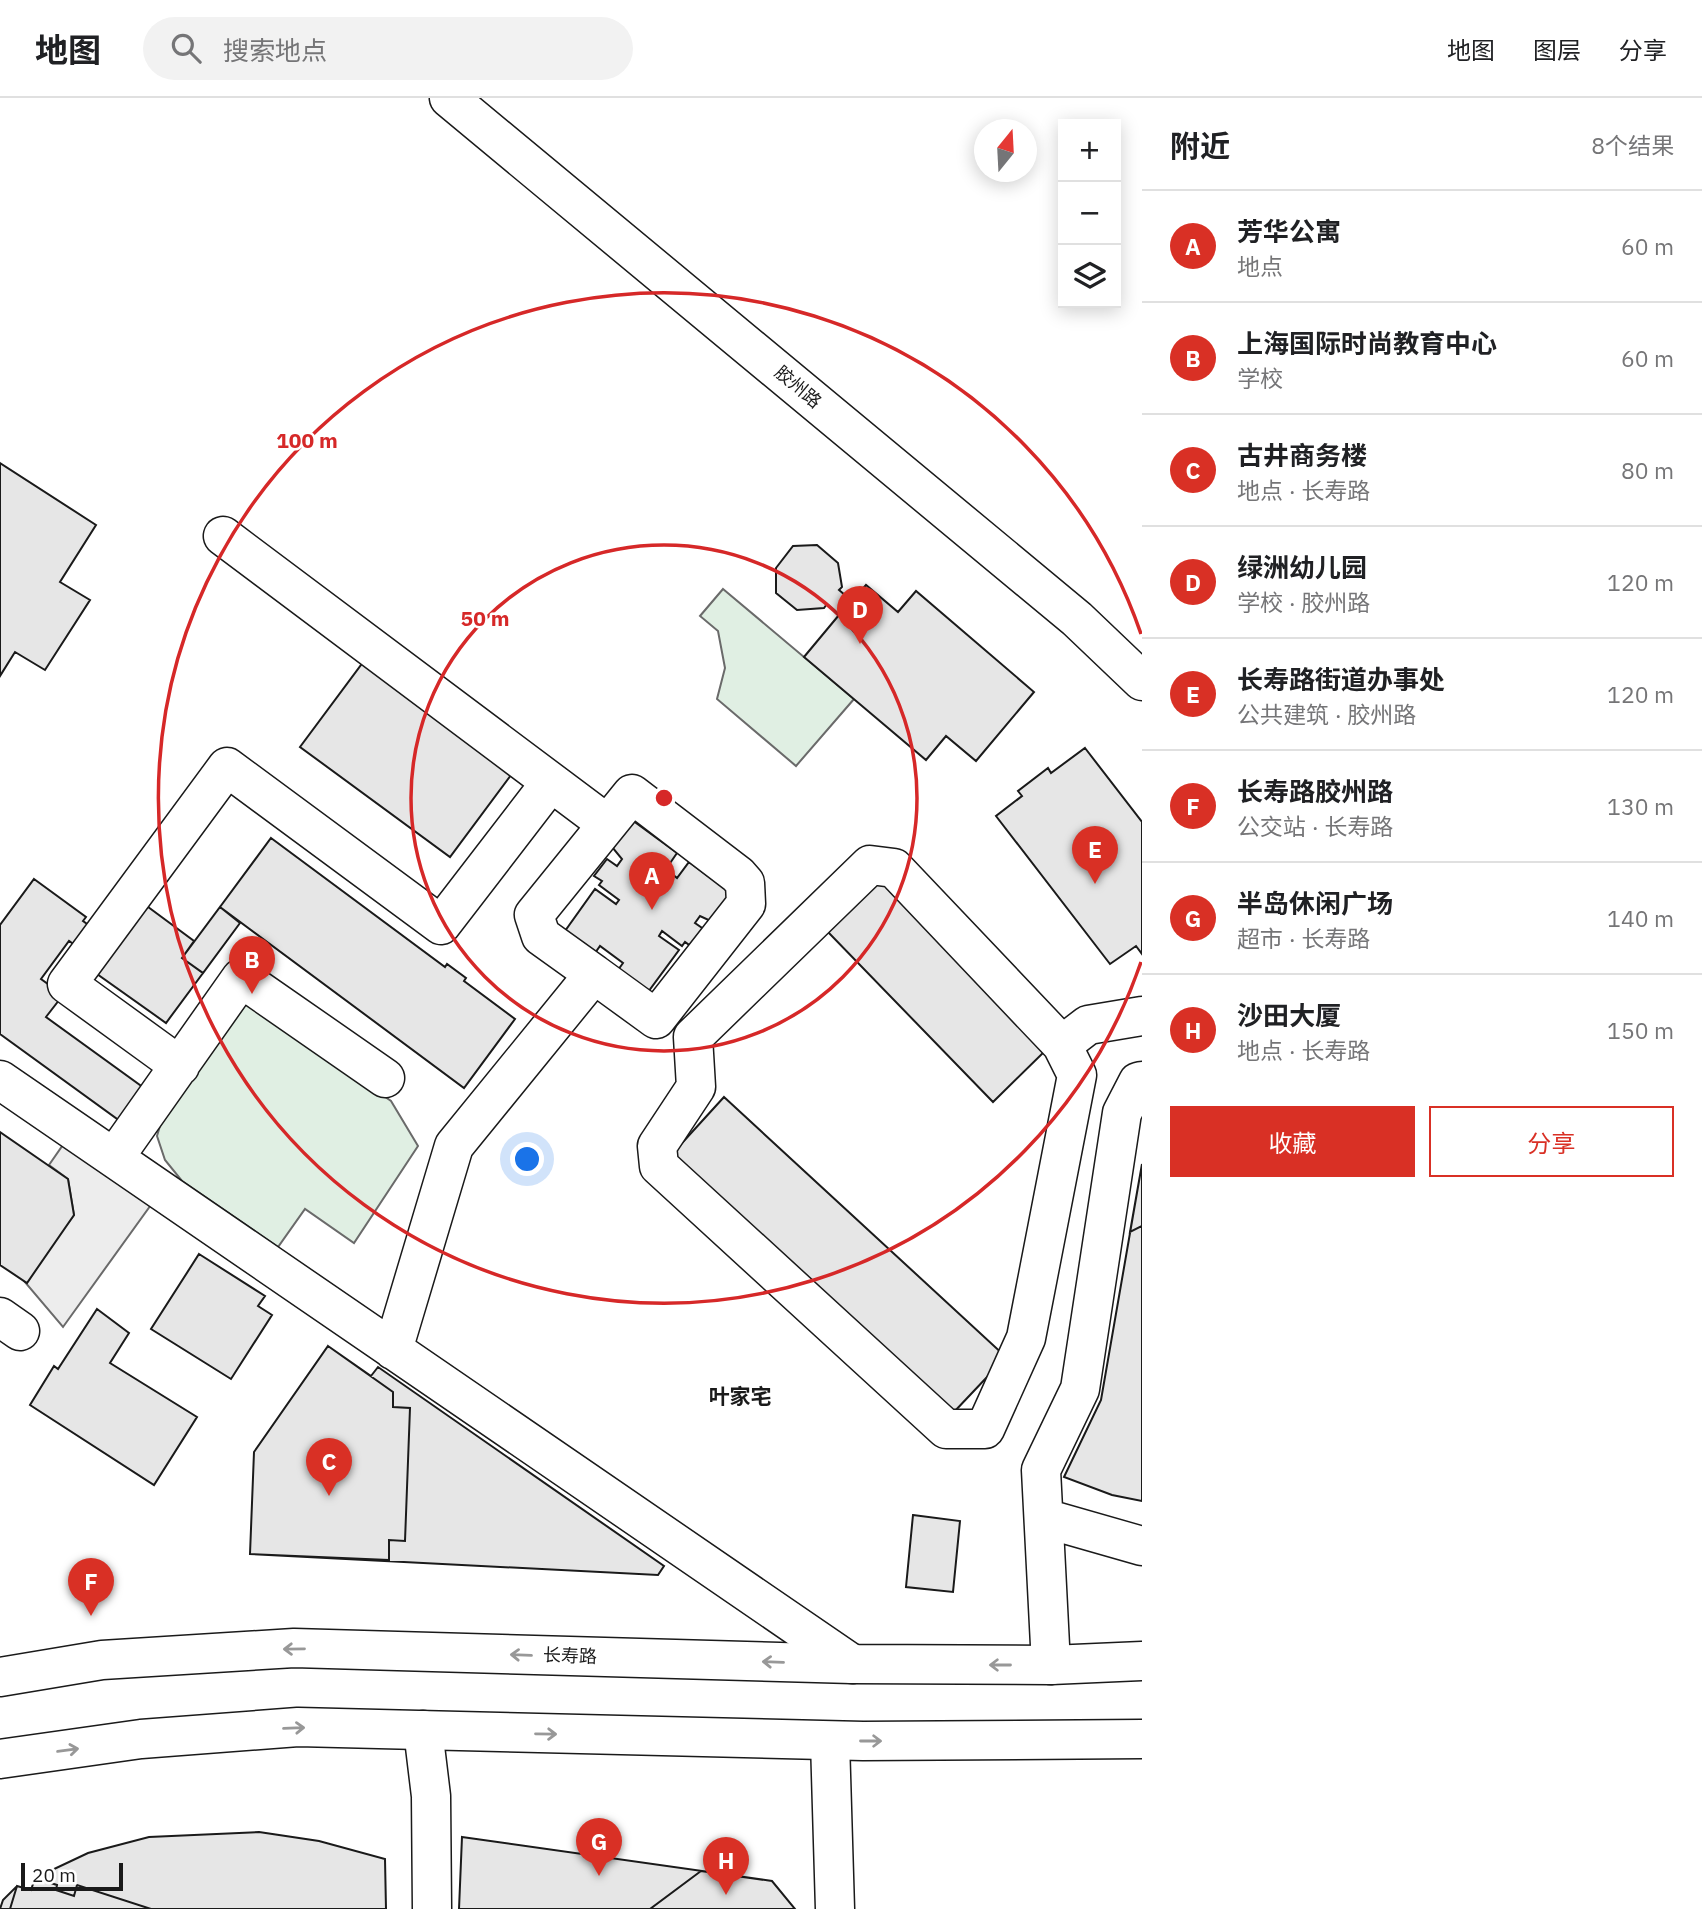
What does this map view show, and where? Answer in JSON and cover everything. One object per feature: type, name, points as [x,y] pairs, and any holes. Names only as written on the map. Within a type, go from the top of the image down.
[{"type":"main road","name":"胶州路","points":[[449,98],[1077,619],[1142,681]]},
{"type":"main road","points":[[223,536],[607,824]]},
{"type":"main road","points":[[180,1066],[67,984],[227,767],[441,925],[551,782]]},
{"type":"main road","points":[[632,794],[738,875],[748,894],[746,904],[656,1019],[594,974],[541,936],[534,915],[632,794]]},
{"type":"main road","points":[[870,865],[894,868],[1062,1045],[1077,1075],[1026,1338],[985,1429],[946,1429],[659,1166],[657,1146],[696,1087],[693,1037],[870,865]]},
{"type":"main road","points":[[393,1350],[454,1146],[594,974]]},
{"type":"main road","points":[[114,1158],[241,978],[385,1079]]},
{"type":"main road","points":[[1062,1045],[1088,1025],[1142,1016]]},
{"type":"main road","points":[[0,1080],[852,1664]]},
{"type":"main road","points":[[1051,1665],[1041,1470],[1080,1389],[1122,1113],[1138,1082],[1142,1081]]},
{"type":"main road","points":[[1044,1518],[1142,1546]]},
{"type":"main road","name":"长寿路","points":[[0,1677],[102,1660],[294,1648],[852,1664],[1051,1665],[1142,1661]]},
{"type":"main road","points":[[0,1759],[141,1740],[298,1727],[830,1741],[1142,1739]]},
{"type":"main road","points":[[423,1730],[431,1796],[432,1909]]},
{"type":"main road","points":[[830,1741],[835,1909]]},
{"type":"green space","points":[[723,589],[854,699],[796,766],[717,699],[725,668],[718,631],[700,616]]},
{"type":"green space","points":[[246,999],[391,1101],[418,1146],[354,1243],[305,1209],[278,1247],[182,1181],[165,1160],[157,1136],[165,1109]]},
{"type":"shaded area","points":[[65,1142],[153,1202],[63,1327],[24,1281],[74,1215],[68,1179],[49,1165]]},
{"type":"building","points":[[0,463],[96,525],[60,582],[90,600],[45,670],[15,652],[0,676]]},
{"type":"building","points":[[817,545],[838,563],[842,587],[839,590],[852,601],[866,585],[898,612],[916,591],[1034,692],[976,761],[946,736],[926,760],[804,657],[839,615],[827,604],[824,608],[797,610],[776,593],[776,568],[793,546]]},
{"type":"building","points":[[364,661],[514,771],[450,857],[300,747]]},
{"type":"building","points":[[1085,748],[1142,822],[1142,954],[1136,946],[1110,964],[996,816],[1022,796],[1018,791],[1048,768],[1051,773]]},
{"type":"building","points":[[632,820],[677,853],[666,869],[677,878],[689,862],[735,896],[715,923],[700,916],[695,923],[705,930],[692,947],[685,942],[682,946],[662,931],[659,936],[679,950],[648,992],[618,970],[623,963],[600,946],[595,953],[565,931],[595,889],[616,904],[619,900],[599,885],[602,881],[594,876],[607,859],[617,866],[622,859],[612,847]]},
{"type":"building","points":[[271,838],[445,967],[447,964],[466,978],[464,981],[515,1019],[464,1088],[220,907]]},
{"type":"building","points":[[34,879],[86,917],[83,921],[94,929],[79,948],[69,941],[41,979],[63,995],[46,1017],[144,1088],[120,1121],[0,1034],[0,925]]},
{"type":"building","points":[[880,879],[1046,1050],[993,1102],[827,931]]},
{"type":"building","points":[[140,901],[194,941],[182,958],[203,973],[166,1023],[90,969]]},
{"type":"building","points":[[220,907],[240,923],[203,973],[182,958]]},
{"type":"building","points":[[724,1097],[1006,1357],[953,1413],[672,1154]]},
{"type":"building","points":[[0,1132],[68,1179],[74,1215],[27,1283],[0,1265]]},
{"type":"building","points":[[1142,1164],[1142,1226],[1130,1232]]},
{"type":"building","points":[[1142,1164],[1142,1501],[1112,1495],[1064,1477],[1101,1400]]},
{"type":"building","points":[[199,1254],[265,1296],[258,1306],[272,1315],[231,1379],[151,1329]]},
{"type":"building","points":[[97,1309],[129,1333],[110,1363],[197,1417],[154,1485],[30,1405],[54,1366],[58,1369]]},
{"type":"building","points":[[328,1346],[393,1392],[393,1407],[410,1408],[405,1541],[389,1540],[389,1560],[250,1554],[254,1452]]},
{"type":"building","points":[[328,1346],[371,1376],[378,1367],[664,1566],[658,1575],[250,1554],[254,1452]]},
{"type":"building","points":[[913,1515],[960,1521],[953,1592],[906,1587]]},
{"type":"building","points":[[259,1832],[319,1841],[385,1859],[386,1909],[0,1909],[3,1900],[17,1886],[31,1890],[35,1878],[88,1853],[149,1837]]},
{"type":"building","points":[[462,1837],[772,1881],[795,1909],[459,1909]]},
{"type":"building","points":[[701,1871],[772,1881],[795,1909],[650,1909]]},
{"type":"building","points":[[35,1878],[57,1885],[56,1890],[74,1896],[77,1885],[151,1909],[10,1909],[17,1886],[31,1890]]},
{"type":"place","name":"绿洲幼儿园","points":[[860,644]]},
{"type":"place","name":"长寿路街道办事处","points":[[1095,884]]},
{"type":"place","name":"芳华公寓","points":[[652,910]]},
{"type":"place","name":"上海国际时尚教育中心","points":[[252,994]]},
{"type":"place","name":"古井商务楼","points":[[329,1496]]},
{"type":"place","name":"长寿路胶州路","points":[[91,1616]]},
{"type":"place","name":"半岛休闲广场","points":[[599,1876]]},
{"type":"place","name":"沙田大厦","points":[[726,1895]]},
{"type":"district","name":"叶家宅","points":[[740,1397]]}]
